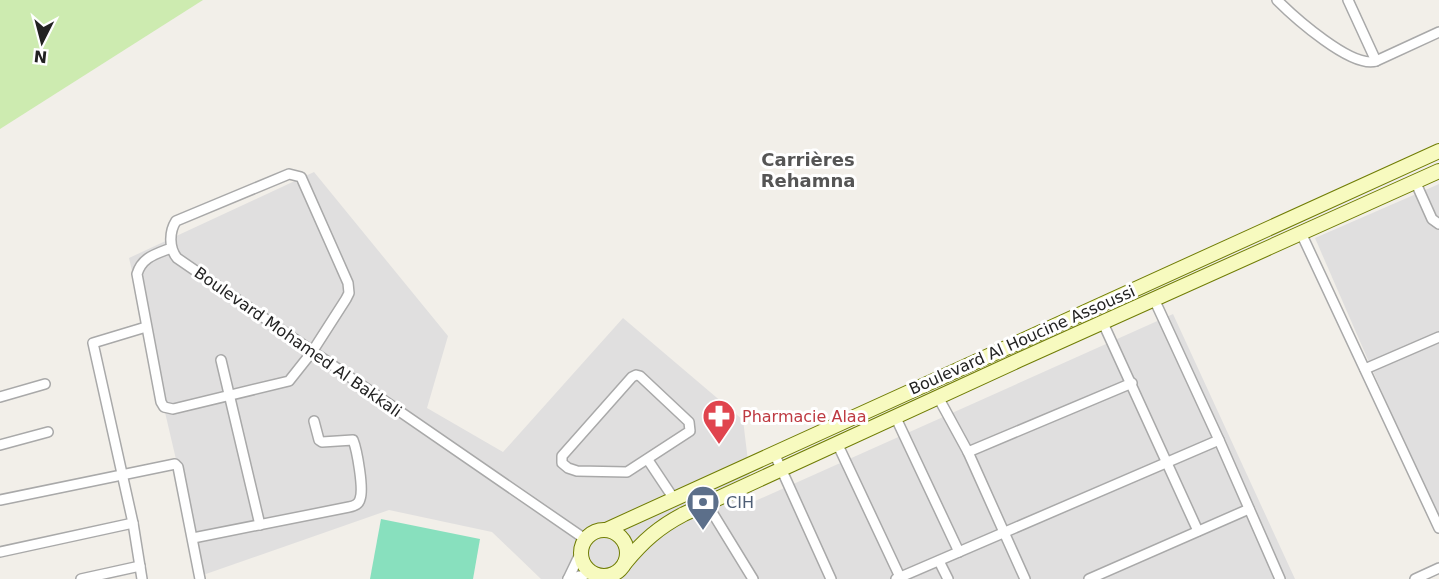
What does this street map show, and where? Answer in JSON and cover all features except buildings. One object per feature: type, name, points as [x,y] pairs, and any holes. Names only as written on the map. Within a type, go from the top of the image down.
[{"type":"street","points":[[1277,0],[1343,53],[1362,62],[1376,61],[1439,32]]},
{"type":"street","points":[[1348,0],[1376,61]]},
{"type":"street","name":"Boulevard Al Houcine Assoussi","points":[[606,530],[1439,151]]},
{"type":"street","name":"Boulevard Al Houcine Assoussi","points":[[622,571],[642,542],[659,528],[707,504],[895,416],[1439,171]]},
{"type":"street","points":[[289,174],[301,177],[349,288],[346,299],[312,352],[289,381],[173,410],[164,407],[160,402],[137,280],[139,267],[148,258],[171,248],[172,229],[176,221],[289,174]]},
{"type":"street","points":[[1415,181],[1432,219],[1439,224]]},
{"type":"street","points":[[1301,233],[1365,369],[1435,506],[1439,528]]},
{"type":"street","name":"Boulevard Mohamed Al Bakkali","points":[[171,248],[177,258],[585,539]]},
{"type":"street","points":[[1154,299],[1280,579]]},
{"type":"street","points":[[1103,322],[1198,531]]},
{"type":"street","points":[[142,579],[133,523],[93,343],[146,327]]},
{"type":"street","points":[[1365,369],[1439,337]]},
{"type":"street","points":[[221,360],[260,525]]},
{"type":"street","points":[[636,375],[689,422],[691,427],[690,431],[648,460],[622,473],[577,471],[568,468],[561,459],[632,376],[636,375]]},
{"type":"street","points":[[968,452],[1132,383]]},
{"type":"street","points":[[0,397],[45,384]]},
{"type":"street","points":[[938,397],[968,452],[1025,579]]},
{"type":"street","points":[[895,416],[959,552]]},
{"type":"street","points":[[193,538],[356,506],[361,491],[353,440],[322,442],[319,440],[314,421]]},
{"type":"street","points":[[0,445],[48,432]]},
{"type":"street","points":[[837,443],[898,578],[1219,440]]},
{"type":"street","points":[[774,453],[831,579]]},
{"type":"street","points":[[648,460],[674,499]]},
{"type":"street","points":[[0,500],[175,464],[178,467],[200,579]]},
{"type":"street","points":[[707,504],[753,579]]},
{"type":"street","points":[[1089,579],[1249,509]]},
{"type":"street","points":[[0,552],[133,523]]},
{"type":"street","points":[[606,530],[618,534],[623,540],[627,551],[622,571],[612,575],[568,579],[585,539],[597,531],[606,530]]},
{"type":"street","points":[[580,554],[584,565],[599,576]]},
{"type":"street","points":[[939,561],[948,579]]},
{"type":"street","points":[[81,579],[140,566]]},
{"type":"street","points":[[1415,579],[1439,567]]},
{"type":"shaded area","points":[[314,172],[448,336],[427,408],[503,452],[623,318],[743,420],[753,502],[1173,314],[1295,579],[541,579],[492,532],[389,510],[203,575],[129,258]]},
{"type":"shaded area","points":[[1439,184],[1439,523],[1315,238]]},
{"type":"green space","points":[[0,0],[203,0],[0,129]]},
{"type":"green space","points":[[381,519],[480,539],[473,579],[370,579]]},
{"type":"place","name":"Pharmacie Alaa","points":[[719,445]]},
{"type":"place","name":"CIH","points":[[703,531]]},
{"type":"district","name":"Carrières Rehamna","points":[[808,169]]}]
